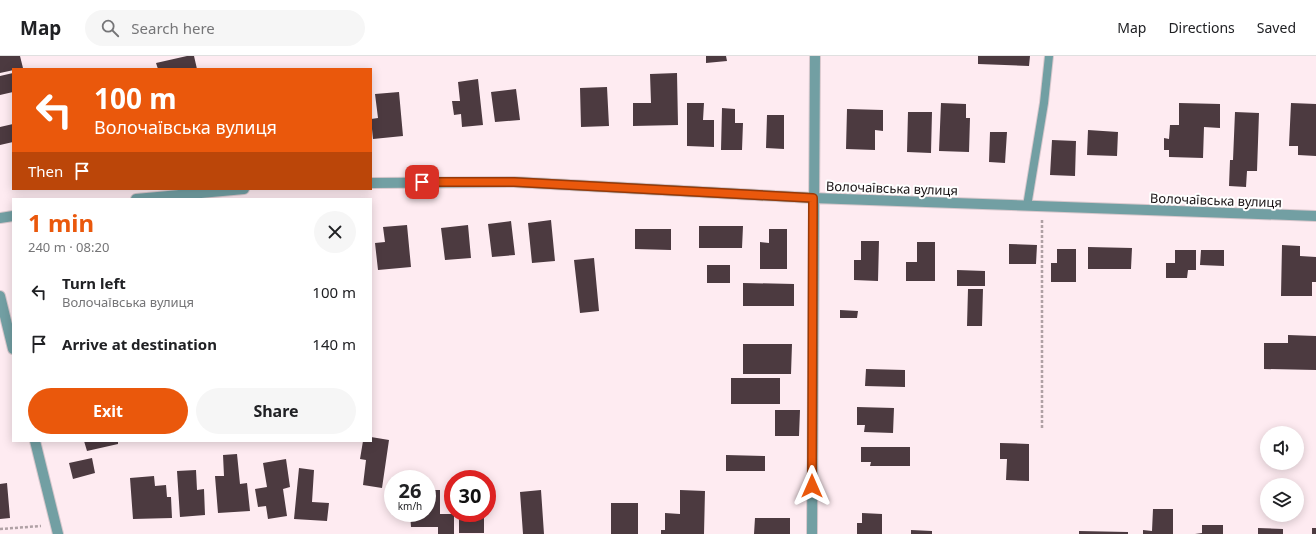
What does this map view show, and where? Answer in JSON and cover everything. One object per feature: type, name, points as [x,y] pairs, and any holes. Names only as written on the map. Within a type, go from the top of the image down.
[{"type":"street","points":[[812,534],[815,56]]},
{"type":"street","name":"Волочаївська вулиця","points":[[372,183],[514,182],[813,198],[1316,216]]},
{"type":"street","points":[[147,198],[233,190]]},
{"type":"street","points":[[0,218],[12,216]]},
{"type":"street","points":[[0,296],[12,345]]},
{"type":"street","points":[[35,442],[58,534]]},
{"type":"lane","points":[[1027,206],[1044,103],[1049,56]]},
{"type":"path","points":[[1042,206],[1042,428]]},
{"type":"path","points":[[0,529],[37,527]]},
{"type":"building","points":[[0,56],[20,56],[23,68],[12,68],[12,70],[0,73]]},
{"type":"building","points":[[187,56],[194,56],[197,68],[158,68],[156,63]]},
{"type":"building","points":[[706,56],[726,56],[727,61],[706,63]]},
{"type":"building","points":[[978,56],[1030,56],[1029,66],[978,64]]},
{"type":"building","points":[[12,73],[12,92],[0,95],[0,76]]},
{"type":"building","points":[[677,73],[678,125],[633,126],[633,103],[651,103],[650,74]]},
{"type":"building","points":[[478,79],[483,125],[462,127],[461,114],[454,115],[452,101],[460,101],[458,82]]},
{"type":"building","points":[[607,87],[609,126],[581,127],[580,88]]},
{"type":"building","points":[[516,89],[520,120],[495,122],[491,92]]},
{"type":"building","points":[[399,92],[403,136],[373,139],[372,119],[378,118],[375,94]]},
{"type":"building","points":[[687,103],[704,103],[703,120],[714,120],[714,147],[687,146]]},
{"type":"building","points":[[941,103],[966,104],[966,118],[970,118],[969,152],[939,151]]},
{"type":"building","points":[[1179,103],[1220,104],[1220,128],[1204,127],[1203,158],[1169,157],[1169,150],[1164,150],[1164,138],[1169,139],[1170,125],[1179,125]]},
{"type":"building","points":[[1291,103],[1316,104],[1316,156],[1298,155],[1298,146],[1289,146]]},
{"type":"building","points":[[722,108],[735,109],[735,123],[743,123],[742,150],[721,150]]},
{"type":"building","points":[[847,109],[883,110],[883,131],[875,130],[875,150],[846,149]]},
{"type":"building","points":[[908,112],[932,112],[931,153],[907,152]]},
{"type":"building","points":[[1235,112],[1259,113],[1257,171],[1247,171],[1246,187],[1229,186],[1230,160],[1233,160]]},
{"type":"building","points":[[767,115],[784,115],[784,149],[766,148]]},
{"type":"building","points":[[12,124],[12,142],[0,145],[0,127]]},
{"type":"building","points":[[1088,130],[1118,132],[1117,156],[1087,155]]},
{"type":"building","points":[[990,132],[1007,132],[1005,163],[989,162]]},
{"type":"building","points":[[1052,140],[1076,141],[1075,176],[1050,175]]},
{"type":"building","points":[[551,220],[555,261],[532,263],[528,223]]},
{"type":"building","points":[[511,221],[515,255],[492,257],[488,224]]},
{"type":"building","points":[[407,225],[411,267],[378,270],[375,243],[385,242],[383,227]]},
{"type":"building","points":[[468,225],[471,258],[445,260],[441,228]]},
{"type":"building","points":[[699,226],[743,226],[742,248],[699,248]]},
{"type":"building","points":[[635,229],[671,229],[671,250],[635,249]]},
{"type":"building","points":[[769,229],[787,229],[787,269],[760,269],[760,242],[769,243]]},
{"type":"building","points":[[861,241],[879,241],[878,281],[854,280],[854,260],[861,260]]},
{"type":"building","points":[[917,242],[935,242],[935,281],[906,281],[906,262],[917,262]]},
{"type":"building","points":[[1009,244],[1037,245],[1036,264],[1009,264]]},
{"type":"building","points":[[1282,245],[1300,246],[1300,256],[1316,257],[1316,282],[1312,282],[1312,296],[1281,296]]},
{"type":"building","points":[[1088,247],[1132,248],[1131,269],[1088,269]]},
{"type":"building","points":[[1057,249],[1076,249],[1076,282],[1051,282],[1051,263],[1057,263]]},
{"type":"building","points":[[1175,250],[1196,250],[1196,270],[1188,270],[1187,278],[1166,278],[1166,263],[1175,263]]},
{"type":"building","points":[[1201,250],[1224,250],[1224,266],[1200,265]]},
{"type":"building","points":[[594,258],[599,311],[580,313],[574,260]]},
{"type":"building","points":[[707,265],[730,265],[730,283],[707,283]]},
{"type":"building","points":[[957,270],[985,271],[985,286],[957,286]]},
{"type":"building","points":[[743,283],[794,284],[794,306],[743,306]]},
{"type":"building","points":[[968,289],[983,289],[982,326],[967,326]]},
{"type":"building","points":[[840,310],[858,311],[857,318],[840,318]]},
{"type":"building","points":[[1288,335],[1316,336],[1316,370],[1264,369],[1264,343],[1288,343]]},
{"type":"building","points":[[743,344],[792,344],[791,374],[743,374]]},
{"type":"building","points":[[866,369],[905,370],[905,387],[865,386]]},
{"type":"building","points":[[731,378],[780,378],[780,404],[731,404]]},
{"type":"building","points":[[857,407],[894,408],[893,433],[864,432],[865,425],[857,425]]},
{"type":"building","points":[[775,410],[800,410],[799,436],[775,436]]},
{"type":"building","points":[[372,437],[389,440],[382,488],[363,485],[366,460],[360,459],[363,442],[372,442]]},
{"type":"building","points":[[84,442],[118,442],[118,444],[87,451]]},
{"type":"building","points":[[1000,443],[1029,444],[1029,481],[1006,480],[1007,459],[1000,459]]},
{"type":"building","points":[[861,447],[910,447],[910,466],[870,466],[871,462],[861,462]]},
{"type":"building","points":[[237,454],[240,484],[247,483],[250,511],[218,513],[215,476],[224,476],[223,455]]},
{"type":"building","points":[[726,455],[765,456],[765,471],[726,471]]},
{"type":"building","points":[[92,458],[95,473],[73,479],[69,463]]},
{"type":"building","points":[[286,459],[290,487],[283,489],[287,516],[268,519],[266,506],[258,507],[255,489],[267,487],[263,463]]},
{"type":"building","points":[[299,468],[314,470],[312,502],[329,503],[327,521],[294,519]]},
{"type":"building","points":[[196,470],[197,490],[204,489],[205,515],[180,517],[177,471]]},
{"type":"building","points":[[154,476],[155,486],[166,485],[167,497],[171,497],[172,518],[133,519],[130,478]]},
{"type":"building","points":[[7,483],[10,518],[0,519],[0,484]]},
{"type":"building","points":[[436,490],[440,490],[440,514],[444,514],[444,522],[454,522],[454,534],[438,534],[438,527],[411,527],[411,522],[436,522]]},
{"type":"building","points":[[541,490],[544,534],[523,534],[520,492]]},
{"type":"building","points":[[680,490],[705,491],[704,534],[661,534],[661,530],[665,530],[665,513],[680,514]]},
{"type":"building","points":[[611,503],[638,503],[638,534],[611,534]]},
{"type":"building","points":[[1153,509],[1173,509],[1173,534],[1143,534],[1143,530],[1152,531]]},
{"type":"building","points":[[862,513],[882,514],[882,534],[857,534],[857,523],[862,523]]},
{"type":"building","points":[[755,518],[790,518],[790,534],[754,534]]},
{"type":"building","points":[[459,522],[484,522],[484,533],[459,533]]},
{"type":"building","points":[[1202,525],[1223,525],[1223,534],[1195,534],[1202,533]]},
{"type":"building","points":[[1258,528],[1283,529],[1283,534],[1258,534]]},
{"type":"building","points":[[1312,528],[1316,528],[1316,534],[1312,534]]},
{"type":"building","points":[[911,530],[932,531],[932,534],[911,534]]},
{"type":"building","points":[[1079,531],[1128,532],[1128,534],[1079,534]]},
{"type":"route","points":[[422,182],[514,182],[813,198],[812,486]]}]
